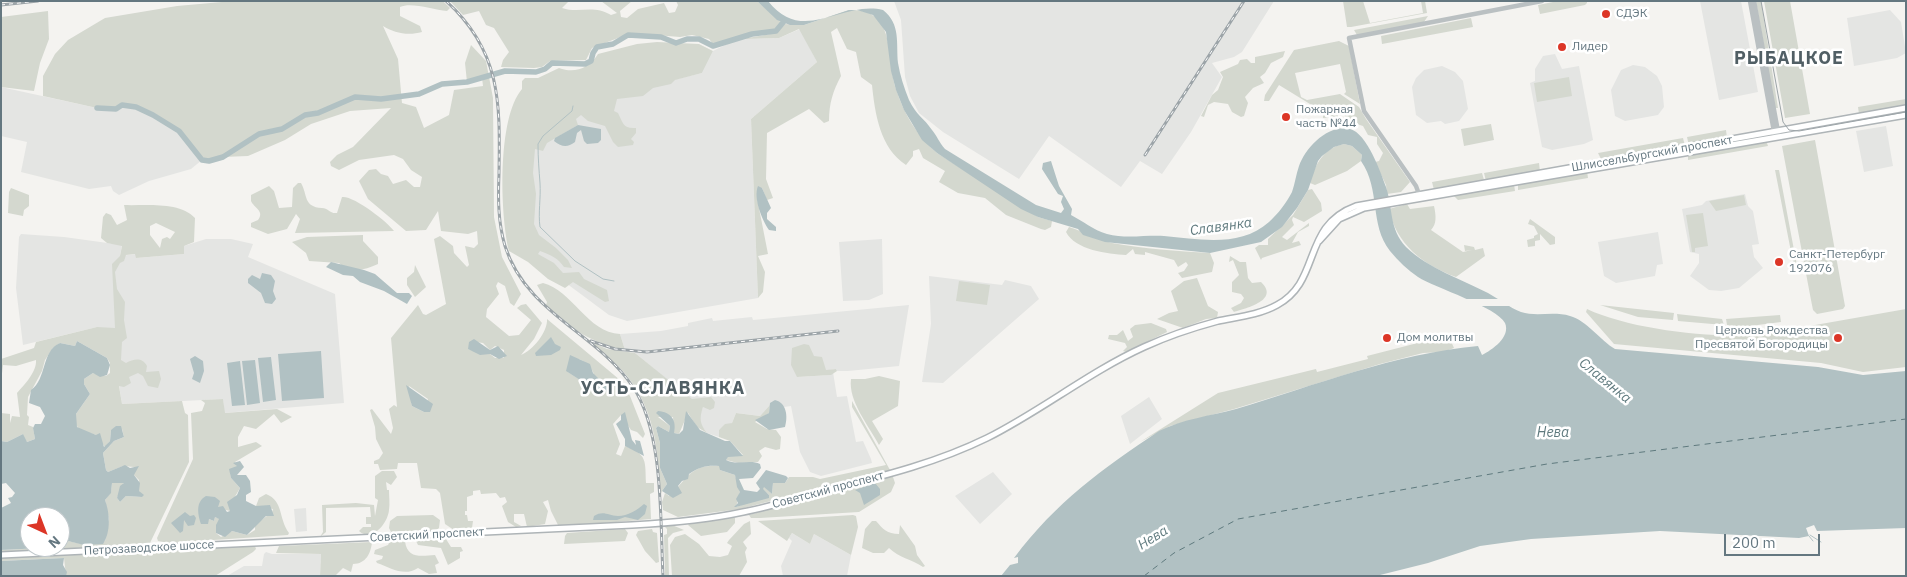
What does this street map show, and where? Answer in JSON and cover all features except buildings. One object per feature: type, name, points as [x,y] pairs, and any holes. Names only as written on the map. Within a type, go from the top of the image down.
[{"type":"main road","name":"Шлиссельбургский проспект","points":[[1366,206],[1776,134],[1906,108]]},
{"type":"main road","name":"Шлиссельбургский проспект","points":[[1776,134],[1906,115]]},
{"type":"main road","name":"Советский проспект","points":[[268,543],[680,522],[742,512],[909,469],[944,457],[990,437],[1103,368],[1146,346],[1188,330],[1276,306],[1288,297],[1301,282],[1322,232],[1336,216],[1350,209],[1366,206]]},
{"type":"main road","name":"Петрозаводское шоссе","points":[[1,555],[268,543]]},
{"type":"street","points":[[1420,197],[1364,111],[1350,38],[1542,1]]},
{"type":"street","points":[[1750,1],[1776,134]]},
{"type":"street","points":[[1754,1],[1776,134]]},
{"type":"shaded area","points":[[233,1],[443,1],[450,8],[447,11],[416,6],[400,7],[400,16],[420,26],[422,32],[412,34],[401,33],[383,26],[398,59],[402,103],[416,107],[424,128],[449,115],[454,90],[483,86],[482,78],[467,82],[465,63],[471,45],[486,61],[493,98],[494,217],[502,257],[521,294],[514,306],[510,303],[505,286],[498,282],[496,286],[499,294],[487,309],[486,317],[509,336],[519,335],[531,320],[517,308],[526,304],[542,323],[534,339],[521,355],[530,350],[542,335],[547,319],[620,380],[630,396],[645,434],[643,438],[637,432],[631,430],[621,415],[613,424],[620,444],[616,454],[621,456],[625,446],[638,452],[644,460],[646,483],[654,483],[654,492],[650,494],[651,519],[559,527],[548,500],[543,502],[548,511],[545,524],[527,527],[524,514],[514,514],[514,522],[521,526],[516,527],[508,522],[502,506],[507,502],[505,497],[500,498],[496,493],[481,494],[480,490],[473,491],[473,495],[467,497],[467,511],[465,511],[465,515],[467,515],[468,521],[473,521],[472,528],[454,530],[445,524],[440,493],[436,489],[421,488],[417,463],[398,463],[397,469],[380,470],[378,464],[374,464],[374,461],[379,459],[383,453],[376,439],[370,410],[372,409],[391,434],[393,428],[389,409],[394,405],[397,407],[391,338],[418,305],[423,314],[426,315],[446,304],[434,239],[440,236],[453,246],[454,253],[467,267],[469,265],[465,246],[474,248],[478,244],[477,231],[468,234],[441,231],[438,211],[426,230],[406,231],[368,199],[359,181],[369,170],[376,169],[381,174],[388,176],[393,184],[406,180],[414,187],[420,187],[422,177],[411,170],[403,159],[394,155],[359,160],[339,170],[331,166],[330,162],[337,155],[353,147],[391,108],[350,111],[311,124],[285,140],[248,156],[223,157],[209,161],[202,160],[179,131],[136,107],[122,105],[116,109],[97,108],[43,96],[43,76],[55,54],[68,40],[105,18],[177,6]],"holes":[[[476,342],[483,343],[490,350],[495,346],[504,350],[504,358],[495,358],[490,354],[468,349]],[[578,359],[583,361],[593,371],[597,391],[568,372]],[[409,386],[428,399],[424,412],[412,406]]]},
{"type":"shaded area","points":[[450,1],[569,1],[562,8],[568,10],[598,10],[611,15],[617,13],[601,1],[632,1],[620,11],[621,17],[627,18],[638,9],[664,3],[669,13],[675,12],[678,5],[676,1],[757,1],[782,23],[777,30],[752,33],[713,44],[709,39],[692,35],[680,37],[631,33],[592,48],[586,60],[550,61],[542,67],[534,68],[501,67],[503,60],[509,52],[494,28],[486,25],[479,11],[463,15]]},
{"type":"shaded area","points":[[894,1],[1274,1],[1242,52],[1234,57],[1212,63],[1222,77],[1191,132],[1162,174],[1140,161],[1121,187],[1049,136],[1019,179],[943,132],[919,113],[910,96],[905,77],[901,20]]},
{"type":"shaded area","points":[[1343,1],[1363,1],[1370,23],[1423,13],[1421,1],[1425,1],[1427,13],[1351,27],[1347,27]]},
{"type":"shaded area","points":[[1558,1],[1587,1],[1587,3],[1540,14],[1538,5]]},
{"type":"shaded area","points":[[1700,1],[1741,1],[1758,92],[1719,100]]},
{"type":"shaded area","points":[[1756,1],[1761,1],[1778,108],[1775,108]]},
{"type":"shaded area","points":[[1764,1],[1790,1],[1810,114],[1785,118]]},
{"type":"shaded area","points":[[849,10],[864,12],[875,17],[882,26],[887,37],[893,76],[899,98],[907,116],[923,139],[937,153],[1038,217],[1052,221],[1051,227],[1045,230],[1041,229],[1006,215],[985,198],[958,193],[939,182],[945,171],[923,158],[919,149],[913,151],[913,156],[906,165],[897,158],[880,130],[872,85],[861,77],[856,52],[847,49],[837,28],[831,32],[841,76],[832,97],[829,121],[824,123],[809,109],[767,133],[766,179],[773,198],[767,200],[762,188],[757,198],[768,254],[758,256],[765,272],[763,292],[758,298],[751,119],[817,62],[799,29],[779,38],[742,39],[776,33],[784,24],[804,25]]},
{"type":"shaded area","points":[[1890,10],[1901,22],[1906,53],[1897,58],[1854,66],[1847,18]]},
{"type":"shaded area","points":[[48,11],[49,39],[40,63],[34,91],[1,87],[1,17]]},
{"type":"shaded area","points":[[1428,16],[1424,22],[1357,35],[1354,30]]},
{"type":"shaded area","points":[[1471,18],[1473,27],[1382,44],[1381,36]]},
{"type":"shaded area","points":[[800,29],[817,62],[751,119],[758,298],[627,321],[609,315],[512,243],[517,117],[702,73],[713,51],[731,42],[742,39],[779,38]]},
{"type":"shaded area","points":[[1339,41],[1349,46],[1360,104],[1344,94],[1346,92],[1340,64],[1295,73],[1301,97],[1307,100],[1340,94],[1359,107],[1410,182],[1401,192],[1387,194],[1386,185],[1375,162],[1379,161],[1383,153],[1377,144],[1377,137],[1368,135],[1363,126],[1347,121],[1342,109],[1332,113],[1332,115],[1338,113],[1338,117],[1323,118],[1323,112],[1279,85],[1269,101],[1264,101],[1265,95],[1294,50]]},
{"type":"shaded area","points":[[657,42],[699,44],[713,51],[702,73],[653,88],[643,96],[617,99],[614,111],[618,113],[626,126],[636,128],[636,133],[631,139],[634,142],[633,145],[618,147],[613,142],[605,126],[588,121],[581,115],[576,119],[578,125],[547,143],[543,151],[535,149],[533,173],[536,194],[534,224],[539,235],[568,260],[572,268],[564,267],[557,259],[548,254],[540,251],[538,254],[554,263],[563,273],[579,272],[584,279],[607,290],[609,301],[605,302],[573,282],[565,288],[548,279],[528,262],[509,251],[503,191],[503,167],[508,121],[514,103],[522,89],[522,81],[525,78],[538,78],[559,68],[576,70],[586,66],[598,54],[637,44]]},
{"type":"shaded area","points":[[1285,51],[1283,57],[1271,63],[1260,77],[1264,83],[1253,88],[1245,97],[1248,103],[1244,116],[1241,117],[1232,112],[1228,104],[1214,102],[1208,105],[1204,117],[1201,116],[1212,95],[1218,90],[1223,77],[1220,72],[1238,64],[1240,60],[1247,59],[1251,63],[1255,63],[1255,57]]},
{"type":"shaded area","points":[[1555,54],[1562,69],[1579,66],[1593,140],[1584,144],[1552,150],[1542,147],[1530,83],[1535,81],[1535,69],[1543,56]]},
{"type":"shaded area","points":[[1633,65],[1645,67],[1657,76],[1662,86],[1664,107],[1658,115],[1625,121],[1615,116],[1611,90],[1621,70]]},
{"type":"shaded area","points":[[1442,66],[1455,72],[1463,81],[1468,109],[1459,121],[1445,124],[1441,121],[1427,123],[1416,115],[1412,87],[1416,78],[1424,70]]},
{"type":"shaded area","points":[[1569,77],[1572,96],[1537,102],[1534,83]]},
{"type":"shaded area","points":[[1,87],[97,108],[122,105],[136,107],[179,131],[202,160],[191,169],[149,181],[119,195],[113,191],[111,186],[89,189],[21,172],[27,142],[1,136]]},
{"type":"shaded area","points":[[1906,99],[1906,106],[1859,114],[1858,107]]},
{"type":"shaded area","points":[[1491,124],[1494,140],[1464,146],[1461,129]]},
{"type":"shaded area","points":[[1886,126],[1893,166],[1864,172],[1856,131]]},
{"type":"shaded area","points":[[1726,130],[1727,138],[1689,146],[1687,137]]},
{"type":"shaded area","points":[[1683,138],[1685,146],[1602,161],[1598,153]]},
{"type":"shaded area","points":[[1766,140],[1768,146],[1688,160],[1688,154]]},
{"type":"shaded area","points":[[1815,140],[1845,306],[1843,309],[1817,314],[1813,310],[1782,146]]},
{"type":"shaded area","points":[[1344,144],[1352,146],[1362,155],[1361,161],[1347,171],[1315,185],[1310,183],[1317,164],[1325,153]]},
{"type":"shaded area","points":[[1539,163],[1540,172],[1486,181],[1484,173]]},
{"type":"shaded area","points":[[1775,170],[1779,170],[1797,266],[1794,267]]},
{"type":"shaded area","points":[[1587,171],[1588,178],[1518,190],[1518,183]]},
{"type":"shaded area","points":[[1482,173],[1484,180],[1434,190],[1432,182]]},
{"type":"shaded area","points":[[298,183],[301,183],[309,203],[316,207],[337,213],[342,197],[354,200],[370,210],[394,231],[295,233],[300,219],[296,214],[287,229],[268,234],[251,227],[251,223],[260,217],[260,212],[252,203],[251,195],[269,186],[274,191],[279,208],[292,207],[293,188]]},
{"type":"shaded area","points":[[1514,184],[1515,191],[1458,200],[1453,195]]},
{"type":"shaded area","points":[[11,188],[29,195],[29,206],[24,210],[23,216],[8,213],[9,192]]},
{"type":"shaded area","points":[[1312,189],[1321,203],[1322,211],[1304,222],[1293,217],[1294,225],[1282,237],[1287,240],[1309,223],[1309,226],[1298,232],[1292,243],[1299,241],[1301,245],[1262,258],[1261,260],[1255,248],[1259,245],[1268,245],[1268,239],[1293,215],[1308,190]]},
{"type":"shaded area","points":[[1745,194],[1748,206],[1753,211],[1759,244],[1752,245],[1754,257],[1763,268],[1739,288],[1721,291],[1709,290],[1690,276],[1699,263],[1699,254],[1690,252],[1682,209],[1702,205],[1706,201]]},
{"type":"shaded area","points":[[1744,195],[1746,205],[1716,211],[1709,201]]},
{"type":"shaded area","points":[[1407,204],[1410,209],[1434,206],[1435,219],[1431,230],[1463,252],[1472,250],[1465,251],[1464,245],[1474,247],[1475,250],[1483,248],[1485,256],[1456,277],[1422,259],[1413,252],[1398,233],[1389,209]]},
{"type":"shaded area","points":[[124,205],[171,207],[180,209],[195,218],[194,242],[184,246],[184,254],[136,258],[135,254],[126,255],[124,261],[120,263],[115,272],[117,289],[125,302],[124,320],[127,338],[122,342],[121,360],[126,363],[135,360],[143,361],[147,366],[146,372],[159,371],[161,379],[158,388],[148,386],[143,376],[138,373],[129,377],[131,383],[124,387],[119,386],[122,404],[182,401],[185,413],[188,415],[189,462],[150,543],[70,548],[70,541],[82,544],[105,541],[109,519],[105,500],[111,492],[112,483],[124,483],[117,498],[120,502],[126,496],[142,497],[139,491],[139,480],[134,475],[134,467],[123,466],[108,472],[106,470],[103,453],[114,441],[124,437],[122,429],[111,430],[110,441],[105,447],[96,435],[80,430],[76,425],[76,414],[90,394],[84,384],[84,379],[93,373],[106,376],[110,373],[110,363],[107,358],[77,341],[75,346],[60,343],[53,348],[45,360],[42,371],[28,397],[28,425],[33,427],[35,439],[27,442],[23,438],[23,434],[7,442],[1,441],[1,413],[10,414],[10,423],[12,416],[20,417],[17,393],[32,374],[36,360],[16,366],[3,365],[1,382],[1,359],[34,348],[36,342],[97,327],[115,328],[112,264],[120,256],[122,246],[107,243],[101,238],[103,217],[106,213],[111,215],[117,225],[127,220]],"holes":[[[156,223],[175,232],[170,239],[167,237],[162,239],[160,248],[150,235],[150,226]]]},
{"type":"shaded area","points":[[1703,213],[1708,246],[1695,248],[1695,252],[1692,252],[1686,215]]},
{"type":"shaded area","points":[[1530,219],[1555,237],[1555,244],[1550,245],[1540,234],[1540,240],[1535,241],[1535,246],[1528,247],[1527,240],[1534,238],[1538,234],[1534,226],[1528,224]]},
{"type":"shaded area","points":[[1069,227],[1112,243],[1173,251],[1210,253],[1214,263],[1212,272],[1182,278],[1178,273],[1184,271],[1188,265],[1186,262],[1178,267],[1174,260],[1145,252],[1145,255],[1135,254],[1133,249],[1126,255],[1093,250],[1084,247],[1070,238],[1066,232]]},
{"type":"shaded area","points":[[1658,232],[1663,264],[1657,265],[1655,276],[1616,283],[1604,276],[1598,242]]},
{"type":"shaded area","points":[[21,234],[64,237],[122,245],[120,256],[136,254],[136,258],[184,254],[184,246],[206,239],[231,239],[253,244],[248,257],[335,294],[344,403],[224,413],[223,399],[122,404],[119,385],[97,327],[23,345],[16,288],[19,237]]},
{"type":"shaded area","points":[[363,235],[363,241],[378,257],[378,264],[358,270],[348,269],[339,263],[309,261],[306,253],[292,242],[307,237]]},
{"type":"shaded area","points":[[882,239],[883,294],[869,300],[843,301],[839,242]]},
{"type":"shaded area","points":[[1230,256],[1240,262],[1246,262],[1248,278],[1252,283],[1261,282],[1266,288],[1267,294],[1260,302],[1234,312],[1231,308],[1241,303],[1244,298],[1241,294],[1232,292],[1232,282],[1239,275],[1233,260],[1229,262]]},
{"type":"shaded area","points":[[415,265],[426,287],[415,297],[407,285],[407,278],[414,272]]},
{"type":"shaded area","points":[[929,276],[1002,285],[1005,280],[1031,286],[1039,299],[943,383],[922,382],[931,324]]},
{"type":"shaded area","points":[[1197,278],[1208,306],[1218,312],[1217,318],[1206,319],[1183,328],[1157,319],[1178,311],[1171,291],[1184,281]]},
{"type":"shaded area","points":[[959,281],[990,285],[987,305],[956,301]]},
{"type":"shaded area","points":[[543,283],[563,294],[599,327],[609,332],[620,334],[625,350],[592,339],[563,321],[546,305],[547,302],[537,285]]},
{"type":"shaded area","points":[[909,305],[899,366],[848,371],[837,371],[836,369],[799,375],[797,377],[830,375],[833,372],[837,397],[847,396],[856,442],[863,441],[872,463],[821,476],[810,472],[800,452],[791,406],[784,407],[775,400],[760,416],[736,413],[732,423],[719,430],[719,437],[707,433],[700,424],[700,415],[703,407],[714,408],[692,400],[635,353],[635,351],[625,350],[620,334],[661,331],[688,326],[688,323],[712,318],[713,321],[752,317],[753,320]]},
{"type":"shaded area","points":[[1600,305],[1674,313],[1673,320],[1638,317]]},
{"type":"shaded area","points":[[1587,309],[1627,322],[1674,331],[1698,334],[1744,335],[1764,334],[1906,309],[1906,367],[1863,372],[1821,363],[1614,344],[1586,312]]},
{"type":"shaded area","points":[[1677,314],[1722,319],[1724,325],[1678,321]]},
{"type":"shaded area","points":[[1780,315],[1781,322],[1742,327],[1727,325],[1726,319]]},
{"type":"shaded area","points":[[1151,323],[1166,329],[1167,332],[1126,352],[1123,351],[1127,347],[1125,343],[1108,339],[1109,335],[1117,335],[1123,330],[1128,341],[1133,337],[1130,329],[1135,325]]},
{"type":"shaded area","points":[[1445,336],[1450,339],[1454,348],[1443,352],[1423,353],[1380,364],[1234,409],[1170,426],[1140,442],[1218,393],[1316,369],[1317,372],[1368,359],[1367,356]]},
{"type":"shaded area","points":[[591,342],[607,349],[635,353],[692,399],[711,397],[715,402],[714,408],[710,410],[703,407],[701,421],[707,433],[697,427],[688,413],[679,434],[674,433],[673,417],[658,417],[670,426],[669,432],[658,426],[656,428],[660,443],[660,468],[667,484],[662,494],[656,444],[649,416],[643,402],[623,371]]},
{"type":"shaded area","points":[[804,344],[809,345],[814,356],[822,357],[826,370],[836,369],[837,371],[831,375],[797,377],[791,365],[792,348]]},
{"type":"shaded area","points":[[879,376],[900,381],[898,406],[872,421],[883,439],[879,445],[856,405],[851,387],[851,379]]},
{"type":"shaded area","points":[[1149,397],[1162,419],[1130,444],[1121,416]]},
{"type":"shaded area","points":[[223,399],[225,413],[277,409],[292,417],[281,423],[274,414],[256,429],[244,426],[238,437],[238,447],[256,442],[262,446],[235,462],[238,466],[230,471],[231,478],[240,488],[233,500],[230,511],[218,508],[215,497],[207,521],[209,519],[214,521],[215,517],[220,519],[216,533],[221,537],[232,531],[247,535],[255,530],[255,525],[272,512],[273,509],[256,506],[259,498],[266,494],[276,501],[289,533],[288,535],[169,543],[158,541],[157,538],[193,459],[191,413],[202,411],[205,403],[201,400]]},
{"type":"shaded area","points":[[852,401],[890,470],[740,509],[678,517],[663,510],[662,502],[665,493],[669,496],[690,474],[702,467],[720,466],[720,470],[735,475],[740,492],[736,507],[769,495],[762,489],[764,486],[772,494],[773,483],[785,483],[789,477],[813,477],[820,479],[886,465],[852,407]]},
{"type":"shaded area","points":[[770,405],[769,413],[755,422],[767,429],[776,430],[781,437],[780,449],[776,450],[765,447],[759,451],[762,456],[758,462],[738,463],[726,460],[728,456],[743,455],[730,441],[719,437],[719,430],[725,424],[732,423],[736,413],[760,416]]},
{"type":"shaded area","points":[[382,471],[394,471],[397,477],[391,485],[386,482],[387,490],[389,490],[389,510],[382,526],[369,535],[359,531],[363,527],[371,527],[371,524],[366,524],[366,517],[371,517],[370,507],[326,508],[326,532],[320,537],[323,532],[322,505],[356,503],[374,505],[375,516],[378,500],[375,498],[375,476]]},
{"type":"shaded area","points":[[993,472],[1012,494],[980,524],[955,496]]},
{"type":"shaded area","points":[[890,476],[893,477],[895,483],[891,492],[859,512],[760,518],[751,518],[749,515]]},
{"type":"shaded area","points":[[306,508],[307,531],[296,532],[294,509]]},
{"type":"shaded area","points":[[433,515],[440,520],[439,528],[435,531],[392,534],[389,528],[390,521],[397,516]]},
{"type":"shaded area","points":[[856,516],[858,527],[851,555],[814,534],[810,544],[792,533],[787,541],[758,521]]},
{"type":"shaded area","points":[[735,518],[735,523],[727,532],[701,536],[688,525],[691,522]]},
{"type":"shaded area","points":[[750,521],[751,534],[743,542],[747,548],[745,552],[747,562],[739,576],[672,576],[670,545],[675,537],[685,534],[699,544],[709,556],[720,557],[728,555],[732,546],[727,543],[744,524]]},
{"type":"shaded area","points":[[872,521],[876,521],[886,530],[895,534],[899,534],[900,525],[915,546],[917,555],[925,566],[923,567],[901,556],[889,548],[884,553],[873,553],[862,548],[865,529]]},
{"type":"shaded area","points":[[672,525],[684,530],[673,533],[668,538],[669,576],[665,576],[664,535],[667,534],[667,529],[664,526]]},
{"type":"shaded area","points":[[625,529],[628,533],[625,541],[564,544],[567,533]]},
{"type":"shaded area","points":[[652,529],[653,532],[657,533],[659,562],[656,563],[645,551],[636,535],[638,531]]},
{"type":"shaded area","points":[[792,533],[810,544],[814,534],[851,555],[847,576],[783,576],[781,566],[792,541],[789,538]]},
{"type":"shaded area","points":[[446,539],[451,547],[461,547],[463,551],[460,552],[460,558],[448,565],[441,548],[418,545],[416,541]]},
{"type":"shaded area","points":[[390,541],[405,541],[406,547],[412,554],[435,555],[439,563],[435,565],[437,573],[429,574],[418,568],[413,571],[403,572],[377,563],[376,561],[382,559],[383,556],[374,554],[375,550],[388,545]]},
{"type":"shaded area","points":[[372,542],[367,557],[358,564],[353,564],[351,572],[343,568],[335,576],[320,576],[321,554],[276,553],[279,546]]},
{"type":"shaded area","points":[[255,546],[256,549],[215,576],[66,576],[64,558],[1,561],[1,558],[70,557],[70,555]]},
{"type":"shaded area","points":[[20,549],[20,552],[1,553],[1,550]]},
{"type":"shaded area","points":[[266,552],[272,554],[321,554],[320,576],[227,576],[244,566],[262,566]]},
{"type":"water","points":[[757,1],[768,1],[781,14],[795,20],[823,19],[804,25],[790,25],[777,20]]},
{"type":"water","points":[[849,10],[857,10],[853,11],[823,19]]},
{"type":"water","name":"Нева","points":[[857,10],[883,10],[893,21],[899,68],[909,100],[945,149],[1036,205],[1061,213],[1064,209],[1061,202],[1063,196],[1058,194],[1042,169],[1043,163],[1051,161],[1059,186],[1072,209],[1071,215],[1102,232],[1121,236],[1164,236],[1205,240],[1232,239],[1245,236],[1269,222],[1288,200],[1302,159],[1312,145],[1319,138],[1334,130],[1350,129],[1356,132],[1368,145],[1386,187],[1394,226],[1406,247],[1435,268],[1488,293],[1521,312],[1558,314],[1576,318],[1615,349],[1818,367],[1863,375],[1906,371],[1906,528],[1817,531],[1814,525],[1806,528],[1809,536],[1799,538],[1660,531],[1531,539],[1480,546],[1428,563],[1376,576],[1001,576],[1010,565],[1018,563],[1018,557],[1014,558],[1063,503],[1099,473],[1159,431],[1187,421],[1236,409],[1386,363],[1447,350],[1478,346],[1482,355],[1491,350],[1503,338],[1506,328],[1505,323],[1500,317],[1478,304],[1418,277],[1393,255],[1379,230],[1371,184],[1361,161],[1362,155],[1352,146],[1344,144],[1334,147],[1318,161],[1308,190],[1282,227],[1261,242],[1210,253],[1105,242],[1083,235],[1078,229],[1038,217],[1021,209],[937,153],[922,140],[904,110],[896,90],[891,71],[886,32],[873,15]]},
{"type":"water","points":[[578,125],[601,129],[601,140],[598,143],[587,144],[584,141],[581,130],[577,133],[575,142],[567,146],[562,146],[554,141],[555,138]]},
{"type":"water","points":[[758,186],[762,188],[771,208],[767,213],[767,219],[776,227],[776,231],[769,230],[761,215],[757,203]]},
{"type":"water","points":[[331,262],[375,274],[397,293],[409,293],[412,296],[407,304],[384,291],[360,282],[353,276],[343,275],[326,267]]},
{"type":"water","points":[[262,273],[271,275],[275,281],[273,291],[276,299],[272,304],[265,303],[261,293],[248,283],[248,279],[252,275],[260,279]]},
{"type":"water","points":[[551,337],[555,344],[561,347],[560,350],[551,355],[536,356],[535,353]]},
{"type":"water","points":[[474,339],[490,350],[498,346],[507,356],[499,359],[490,354],[480,355],[468,349],[469,342]]},
{"type":"water","points":[[77,341],[107,358],[110,365],[107,375],[100,377],[93,373],[84,379],[84,384],[90,394],[76,414],[77,427],[96,435],[100,433],[104,447],[110,441],[111,430],[116,426],[121,426],[124,437],[114,441],[103,453],[106,470],[108,472],[125,465],[130,468],[139,466],[134,475],[140,483],[139,491],[144,495],[142,497],[126,496],[120,502],[117,498],[120,486],[124,483],[112,483],[111,493],[105,500],[109,522],[106,539],[103,544],[84,545],[70,542],[70,507],[20,507],[20,549],[1,550],[1,508],[11,503],[8,498],[12,497],[15,493],[6,483],[1,484],[1,441],[7,442],[23,434],[27,442],[35,439],[33,428],[35,424],[41,424],[45,416],[40,407],[29,403],[31,390],[40,379],[50,352],[60,343],[75,346]]},
{"type":"water","points":[[321,351],[324,398],[282,401],[278,354]]},
{"type":"water","points":[[570,355],[590,364],[593,373],[608,388],[606,392],[597,391],[566,371]]},
{"type":"water","points":[[195,356],[203,361],[204,371],[200,383],[192,379],[194,373],[190,359]]},
{"type":"water","points":[[271,357],[276,400],[263,402],[258,358]]},
{"type":"water","points":[[255,360],[260,403],[247,405],[242,361]]},
{"type":"water","points":[[240,361],[245,405],[232,406],[227,363]]},
{"type":"water","points":[[406,385],[433,404],[430,412],[424,412],[412,406]]},
{"type":"water","points":[[775,400],[782,404],[786,411],[786,423],[785,427],[769,430],[755,420],[769,413],[770,403]]},
{"type":"water","points":[[658,411],[670,415],[675,424],[674,433],[679,434],[683,430],[686,411],[700,430],[725,441],[730,441],[743,456],[728,457],[726,460],[730,462],[760,464],[761,468],[753,478],[739,479],[744,490],[757,492],[760,489],[756,483],[766,470],[788,478],[785,483],[773,483],[772,494],[764,487],[763,489],[769,495],[769,498],[734,507],[738,503],[736,499],[740,492],[735,475],[720,470],[719,466],[707,466],[689,474],[688,479],[682,481],[678,486],[682,493],[673,498],[662,491],[667,484],[660,468],[660,443],[656,428],[658,426],[669,432],[670,426],[656,413]]},
{"type":"water","points":[[625,412],[632,440],[636,445],[635,440],[640,441],[644,456],[625,446],[625,439],[616,424],[621,420],[621,415]]},
{"type":"water","points":[[240,461],[244,467],[237,475],[246,475],[250,481],[251,492],[246,495],[246,501],[256,506],[270,505],[274,516],[266,516],[247,535],[232,531],[225,537],[216,533],[216,525],[219,519],[215,517],[214,521],[209,519],[208,524],[201,524],[198,513],[199,505],[206,496],[215,497],[220,501],[218,507],[223,506],[227,512],[230,511],[227,502],[237,495],[240,488],[231,478],[229,469],[237,466],[233,463]]},
{"type":"water","points":[[875,483],[880,489],[880,495],[864,505],[860,493],[855,490]]},
{"type":"water","points":[[644,504],[647,506],[645,514],[638,520],[625,517],[617,520],[593,520],[594,516],[601,513],[615,516],[625,515]]},
{"type":"water","points":[[185,512],[190,516],[194,515],[196,518],[194,525],[188,526],[184,520],[183,531],[180,533],[171,523]]},
{"type":"water","points":[[64,558],[63,565],[67,572],[66,576],[1,576],[1,561]]},
{"type":"pier","points":[[1461,299],[1503,299],[1514,306],[1474,306]]},
{"type":"waterway","points":[[97,108],[116,109],[122,105],[136,107],[153,115],[179,131],[202,160],[209,161],[223,157],[259,134],[282,129],[305,115],[318,113],[355,97],[381,99],[419,94],[442,84],[467,82],[505,71],[536,72],[545,69],[552,63],[585,64],[591,61],[597,47],[613,44],[628,35],[661,37],[676,43],[687,39],[699,39],[713,46],[752,34],[776,31],[785,20]]},
{"type":"waterway","points":[[573,106],[572,111],[543,136],[538,144],[540,227],[575,261],[603,279],[614,281]]},
{"type":"waterway","points":[[1810,535],[1821,542]]},
{"type":"waterway","points":[[1809,536],[1813,541]]},
{"type":"ferry route","points":[[1144,576],[1174,553],[1238,519],[1547,464],[1906,419]]},
{"type":"tram line","points":[[1761,1],[1783,122],[1789,130],[1799,131],[1906,112]]},
{"type":"railway","points":[[1,5],[38,1]]},
{"type":"railway","points":[[446,1],[464,20],[478,40],[488,60],[494,80],[499,125],[500,219],[505,246],[515,269],[529,289],[545,306],[618,368],[633,387],[643,406],[650,428],[658,478],[663,576]]},
{"type":"railway","points":[[1145,155],[1244,1]]},
{"type":"railway","points":[[591,341],[615,349],[647,352],[838,331]]},
{"type":"place","name":"СДЭК","points":[[1606,14]]},
{"type":"place","name":"Лидер","points":[[1562,47]]},
{"type":"place","name":"Пожарная часть №44","points":[[1286,117]]},
{"type":"place","name":"Санкт-Петербург 192076","points":[[1779,262]]},
{"type":"place","name":"Дом молитвы","points":[[1387,338]]},
{"type":"place","name":"Церковь Рождества Пресвятой Богородицы","points":[[1838,338]]},
{"type":"district","name":"РЫБАЦКОЕ","points":[[1789,59]]},
{"type":"district","name":"УСТЬ-СЛАВЯНКА","points":[[663,389]]},
{"type":"water label","name":"Славянка","points":[[1221,227]]},
{"type":"water label","name":"Славянка","points":[[1605,381]]}]
